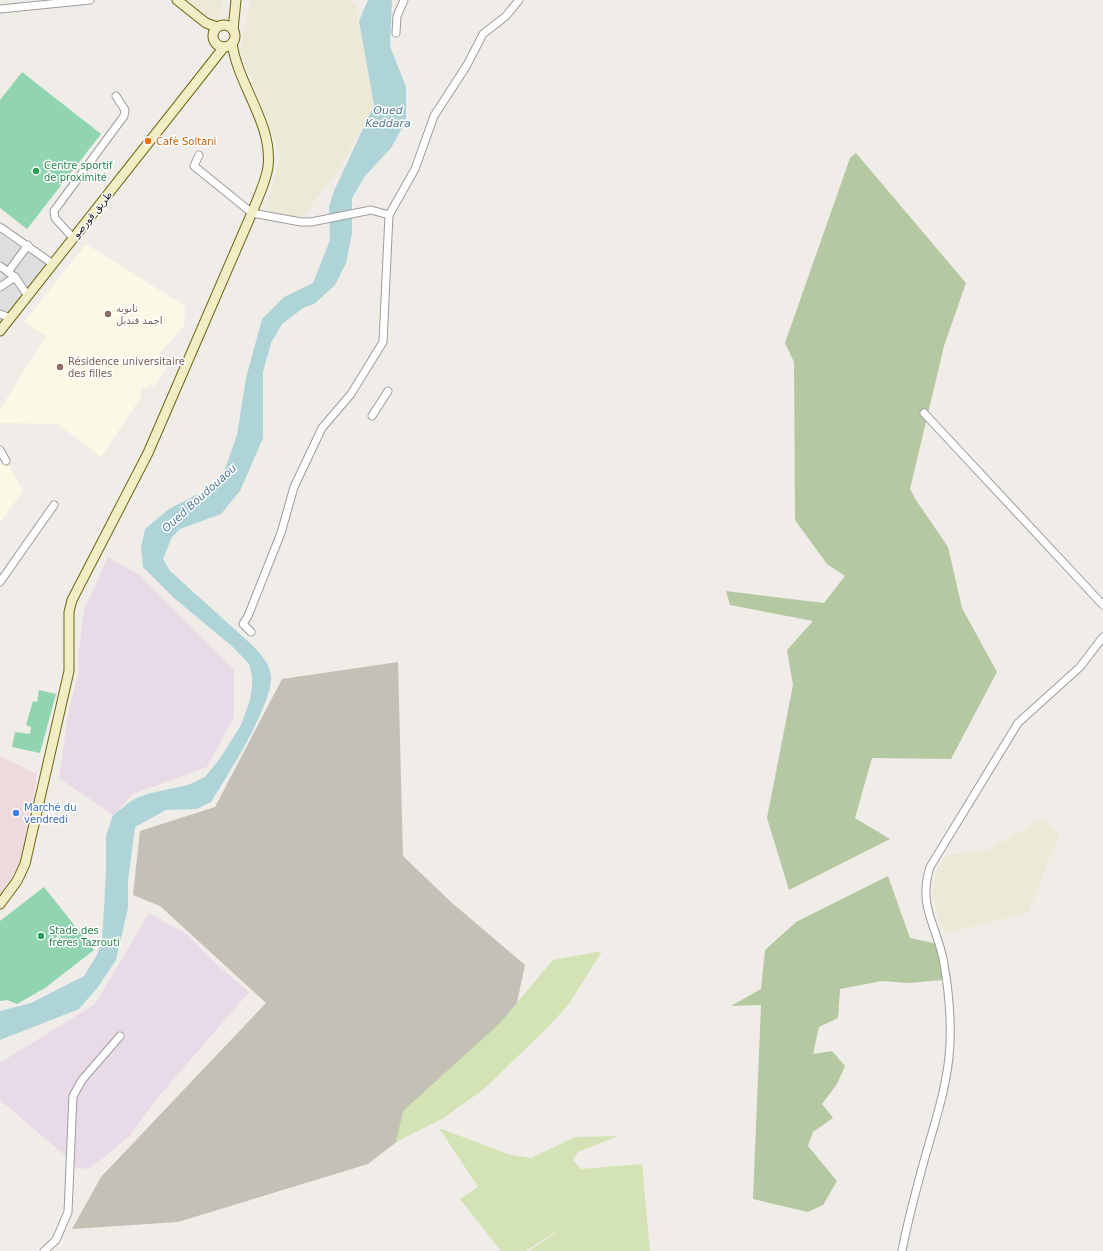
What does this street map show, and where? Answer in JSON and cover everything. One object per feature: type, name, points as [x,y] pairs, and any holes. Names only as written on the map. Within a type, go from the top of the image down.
[{"type":"main road","points":[[177,0],[206,23],[218,29],[233,30]]},
{"type":"main road","points":[[224,45],[235,37],[233,30],[236,0]]},
{"type":"main road","points":[[218,29],[234,10]]},
{"type":"main road","points":[[0,904],[17,881],[24,864],[69,671],[69,612],[72,600],[148,453],[252,213],[268,169],[266,139],[255,104],[240,70],[229,57],[218,29]]},
{"type":"main road","name":"طريق قورصو","points":[[0,331],[224,45]]},
{"type":"street","points":[[0,9],[90,0]]},
{"type":"street","points":[[396,33],[397,16],[404,0]]},
{"type":"street","points":[[251,632],[243,624],[248,616],[281,533],[294,487],[322,428],[352,394],[383,342],[389,215],[415,169],[434,116],[467,65],[483,34],[506,16],[519,0]]},
{"type":"street","points":[[73,238],[55,218],[54,211],[124,116],[125,110],[116,96]]},
{"type":"street","points":[[199,155],[194,166],[252,213],[301,222],[311,222],[371,210],[389,215]]},
{"type":"street","points":[[0,227],[28,245],[52,264]]},
{"type":"street","points":[[8,272],[28,245]]},
{"type":"street","points":[[0,266],[15,277],[28,296]]},
{"type":"street","points":[[0,287],[15,277]]},
{"type":"street","points":[[0,314],[10,318]]},
{"type":"street","points":[[372,416],[388,392]]},
{"type":"street","points":[[924,413],[1037,532],[1103,605]]},
{"type":"street","points":[[0,450],[6,461]]},
{"type":"street","points":[[0,582],[54,505]]},
{"type":"street","points":[[902,1251],[921,1172],[935,1125],[949,1058],[948,990],[941,950],[925,902],[924,891],[928,874],[939,850],[1018,723],[1080,667],[1103,637]]},
{"type":"street","points":[[44,1251],[56,1240],[68,1212],[73,1096],[82,1080],[120,1036]]},
{"type":"shaded area","points":[[186,0],[223,0],[219,24]]},
{"type":"shaded area","points":[[251,0],[346,0],[355,4],[374,105],[342,165],[301,219],[266,212],[280,155],[240,50]]},
{"type":"shaded area","points":[[0,234],[50,266],[0,329]]},
{"type":"shaded area","name":"ثانوية احمد قنديل","points":[[86,244],[185,306],[184,326],[159,354],[164,357],[162,362],[168,365],[154,387],[150,384],[146,389],[141,387],[141,397],[101,457],[58,424],[0,423],[0,409],[46,336],[24,322]]},
{"type":"shaded area","points":[[0,449],[23,491],[0,523]]},
{"type":"shaded area","points":[[108,557],[139,575],[234,670],[234,717],[207,767],[133,794],[113,815],[59,778],[68,715],[79,671],[78,657],[84,610]]},
{"type":"shaded area","points":[[398,662],[403,856],[451,902],[525,965],[513,1021],[448,1102],[368,1164],[178,1222],[72,1229],[101,1177],[266,1003],[160,906],[133,895],[140,831],[215,807],[282,679]]},
{"type":"shaded area","name":"Marché du vendredi","points":[[0,756],[37,774],[26,853],[0,895]]},
{"type":"shaded area","points":[[1043,818],[1059,834],[1028,913],[944,934],[932,896],[937,868],[948,855],[989,850]]},
{"type":"shaded area","points":[[149,913],[188,935],[214,962],[249,992],[153,1103],[130,1136],[89,1169],[69,1167],[67,1157],[0,1100],[0,1063],[95,1004]]},
{"type":"green space","name":"Centre sportif de proximité","points":[[22,72],[101,134],[27,229],[0,208],[0,100]]},
{"type":"green space","points":[[856,153],[966,283],[944,346],[910,489],[948,547],[962,608],[997,672],[951,759],[872,758],[855,818],[890,839],[789,890],[767,818],[793,685],[787,650],[813,621],[730,605],[726,591],[824,603],[845,576],[827,564],[795,520],[794,362],[785,343],[850,158]]},
{"type":"green space","points":[[39,690],[56,694],[40,753],[12,747],[15,732],[30,734],[31,727],[26,725],[33,701],[37,702]]},
{"type":"green space","points":[[888,876],[910,938],[938,944],[944,980],[908,983],[882,981],[840,989],[838,1018],[819,1027],[813,1054],[832,1051],[845,1066],[837,1084],[822,1104],[833,1118],[813,1132],[808,1146],[837,1181],[823,1205],[808,1212],[753,1199],[761,1005],[731,1006],[761,989],[765,950],[796,922]]},
{"type":"green space","name":"Stade des frères Tazrouti","points":[[44,887],[94,950],[45,988],[17,1004],[7,1000],[0,1001],[0,921]]},
{"type":"green space","points":[[602,951],[569,1004],[549,1026],[484,1089],[442,1119],[396,1142],[403,1111],[499,1024],[553,960]]},
{"type":"green space","points":[[439,1128],[511,1155],[531,1158],[575,1137],[618,1136],[578,1152],[573,1160],[581,1169],[642,1164],[650,1251],[529,1251],[571,1222],[526,1251],[501,1251],[460,1199],[478,1187]]},
{"type":"water","name":"Oued Keddara","points":[[368,0],[392,0],[390,46],[406,87],[406,121],[391,148],[365,176],[352,198],[352,233],[346,263],[335,285],[314,304],[303,308],[282,324],[271,343],[263,372],[263,438],[240,491],[221,514],[180,529],[172,537],[163,559],[170,571],[252,645],[264,659],[269,667],[271,676],[270,688],[265,704],[248,740],[211,802],[197,809],[166,810],[135,827],[128,881],[128,908],[116,960],[98,987],[79,1009],[0,1040],[0,1011],[31,1003],[84,976],[97,955],[102,941],[106,873],[106,836],[113,815],[134,799],[147,794],[188,785],[205,777],[221,757],[241,725],[250,700],[252,676],[249,664],[234,648],[174,598],[143,567],[141,547],[145,529],[169,509],[210,488],[223,475],[237,435],[246,378],[262,319],[284,297],[313,283],[330,240],[329,207],[334,191],[374,105],[359,21]]},
{"type":"place","name":"Cafè Soltani","points":[[148,141]]},
{"type":"place","name":"Centre sportif de proximité","points":[[36,171]]},
{"type":"place","name":"ثانوية احمد قنديل","points":[[108,314]]},
{"type":"place","name":"Résidence universitaire des filles","points":[[60,367]]},
{"type":"place","name":"Marché du vendredi","points":[[16,813]]},
{"type":"place","name":"Stade des frères Tazrouti","points":[[41,936]]},
{"type":"water label","name":"Oued Boudouaou","points":[[199,498]]}]
